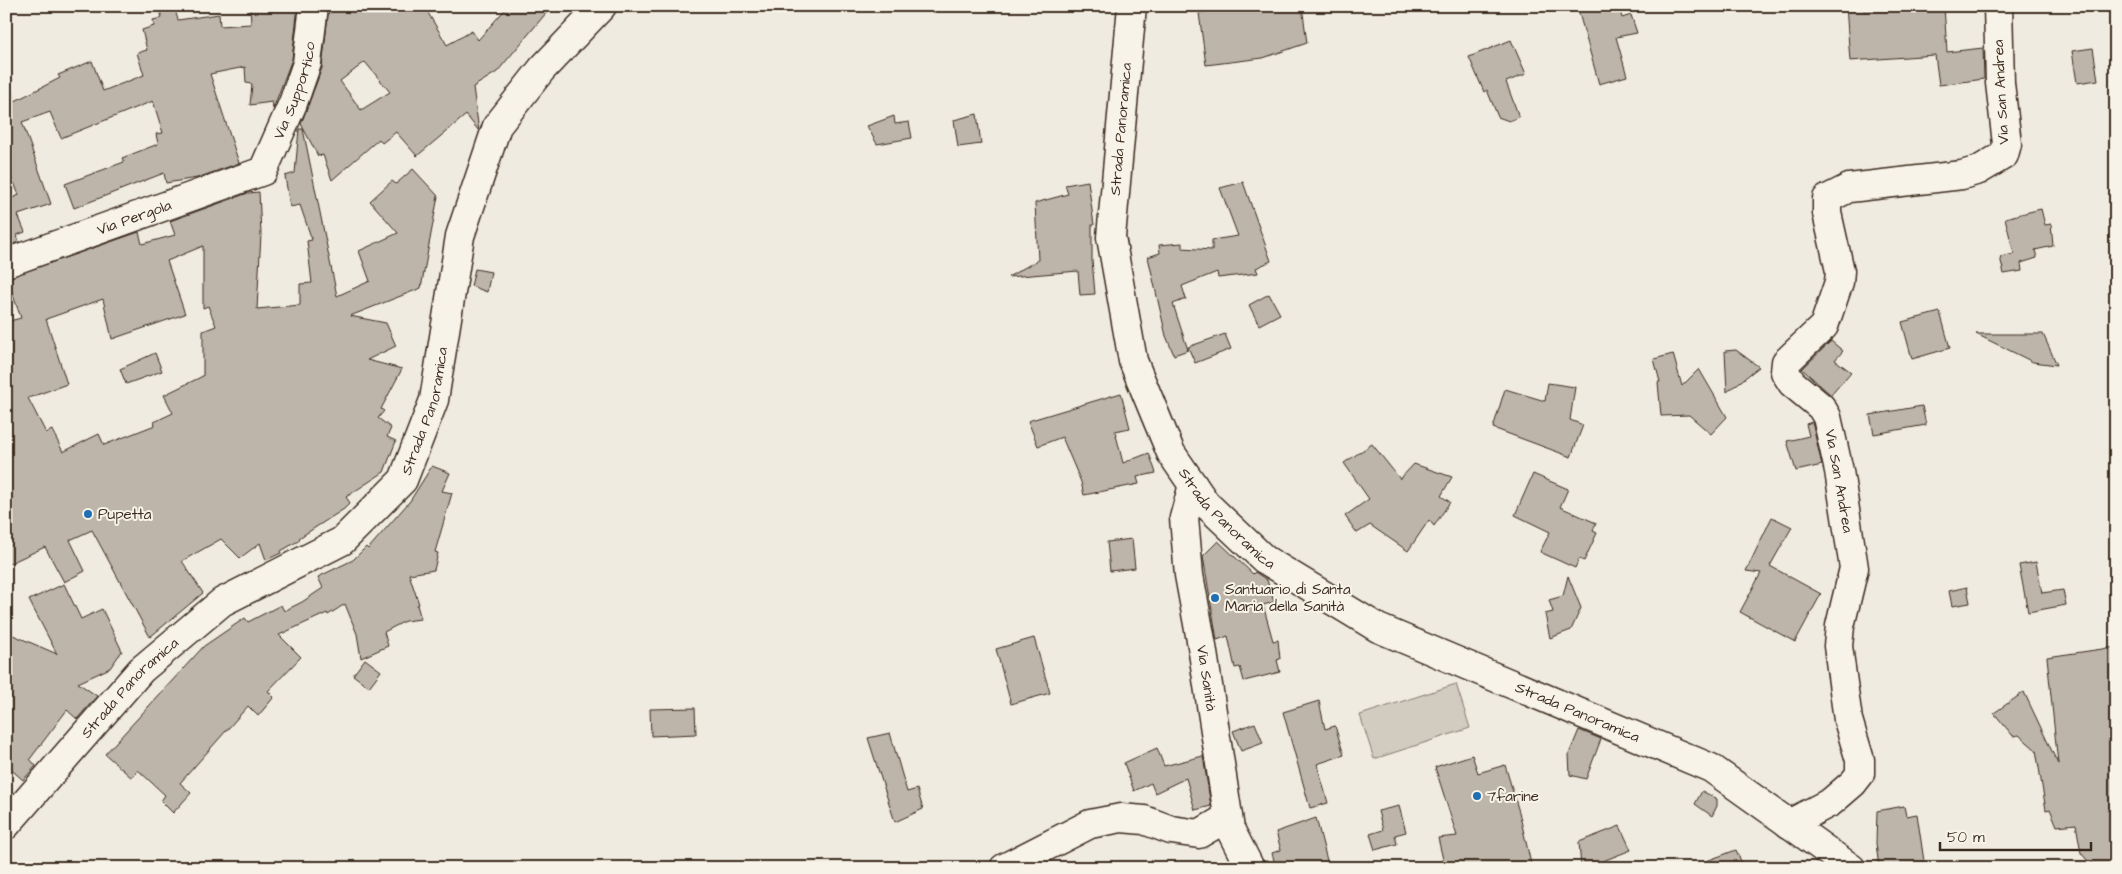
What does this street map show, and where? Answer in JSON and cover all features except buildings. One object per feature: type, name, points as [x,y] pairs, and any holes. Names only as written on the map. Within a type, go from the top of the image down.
[{"type":"main road","name":"Via Supportico","points":[[263,171],[293,103],[307,63],[314,6]]},
{"type":"main road","name":"Strada Panoramica","points":[[6,825],[142,670],[222,602],[342,541],[404,480],[434,400],[460,236],[497,126],[542,69],[602,6]]},
{"type":"main road","name":"Strada Panoramica","points":[[1132,6],[1111,237],[1133,361],[1171,453],[1206,504],[1264,559],[1378,628],[1712,768],[1851,868]]},
{"type":"main road","name":"Via San Andrea","points":[[1789,824],[1831,802],[1853,783],[1860,774],[1860,760],[1848,720],[1838,646],[1840,626],[1854,568],[1839,471],[1827,417],[1821,407],[1792,383],[1786,372],[1786,362],[1824,326],[1838,282],[1840,271],[1827,213],[1827,199],[1849,188],[1962,175],[1979,170],[2004,155],[2007,144],[2000,84],[1998,6]]},
{"type":"main road","name":"Via Pergola","points":[[6,263],[263,171]]},
{"type":"main road","name":"Via Sanità","points":[[1193,485],[1184,518],[1189,574],[1230,829],[1250,868]]},
{"type":"main road","points":[[1004,868],[1090,824],[1121,818],[1144,820],[1171,830],[1199,834],[1228,817]]},
{"type":"shaded area","points":[[1456,684],[1470,728],[1374,759],[1360,715]]},
{"type":"place","name":"Pupetta","points":[[88,514]]},
{"type":"place","name":"Santuario di Santa Maria della Sanità","points":[[1215,598]]},
{"type":"place","name":"7farine","points":[[1477,796]]}]
